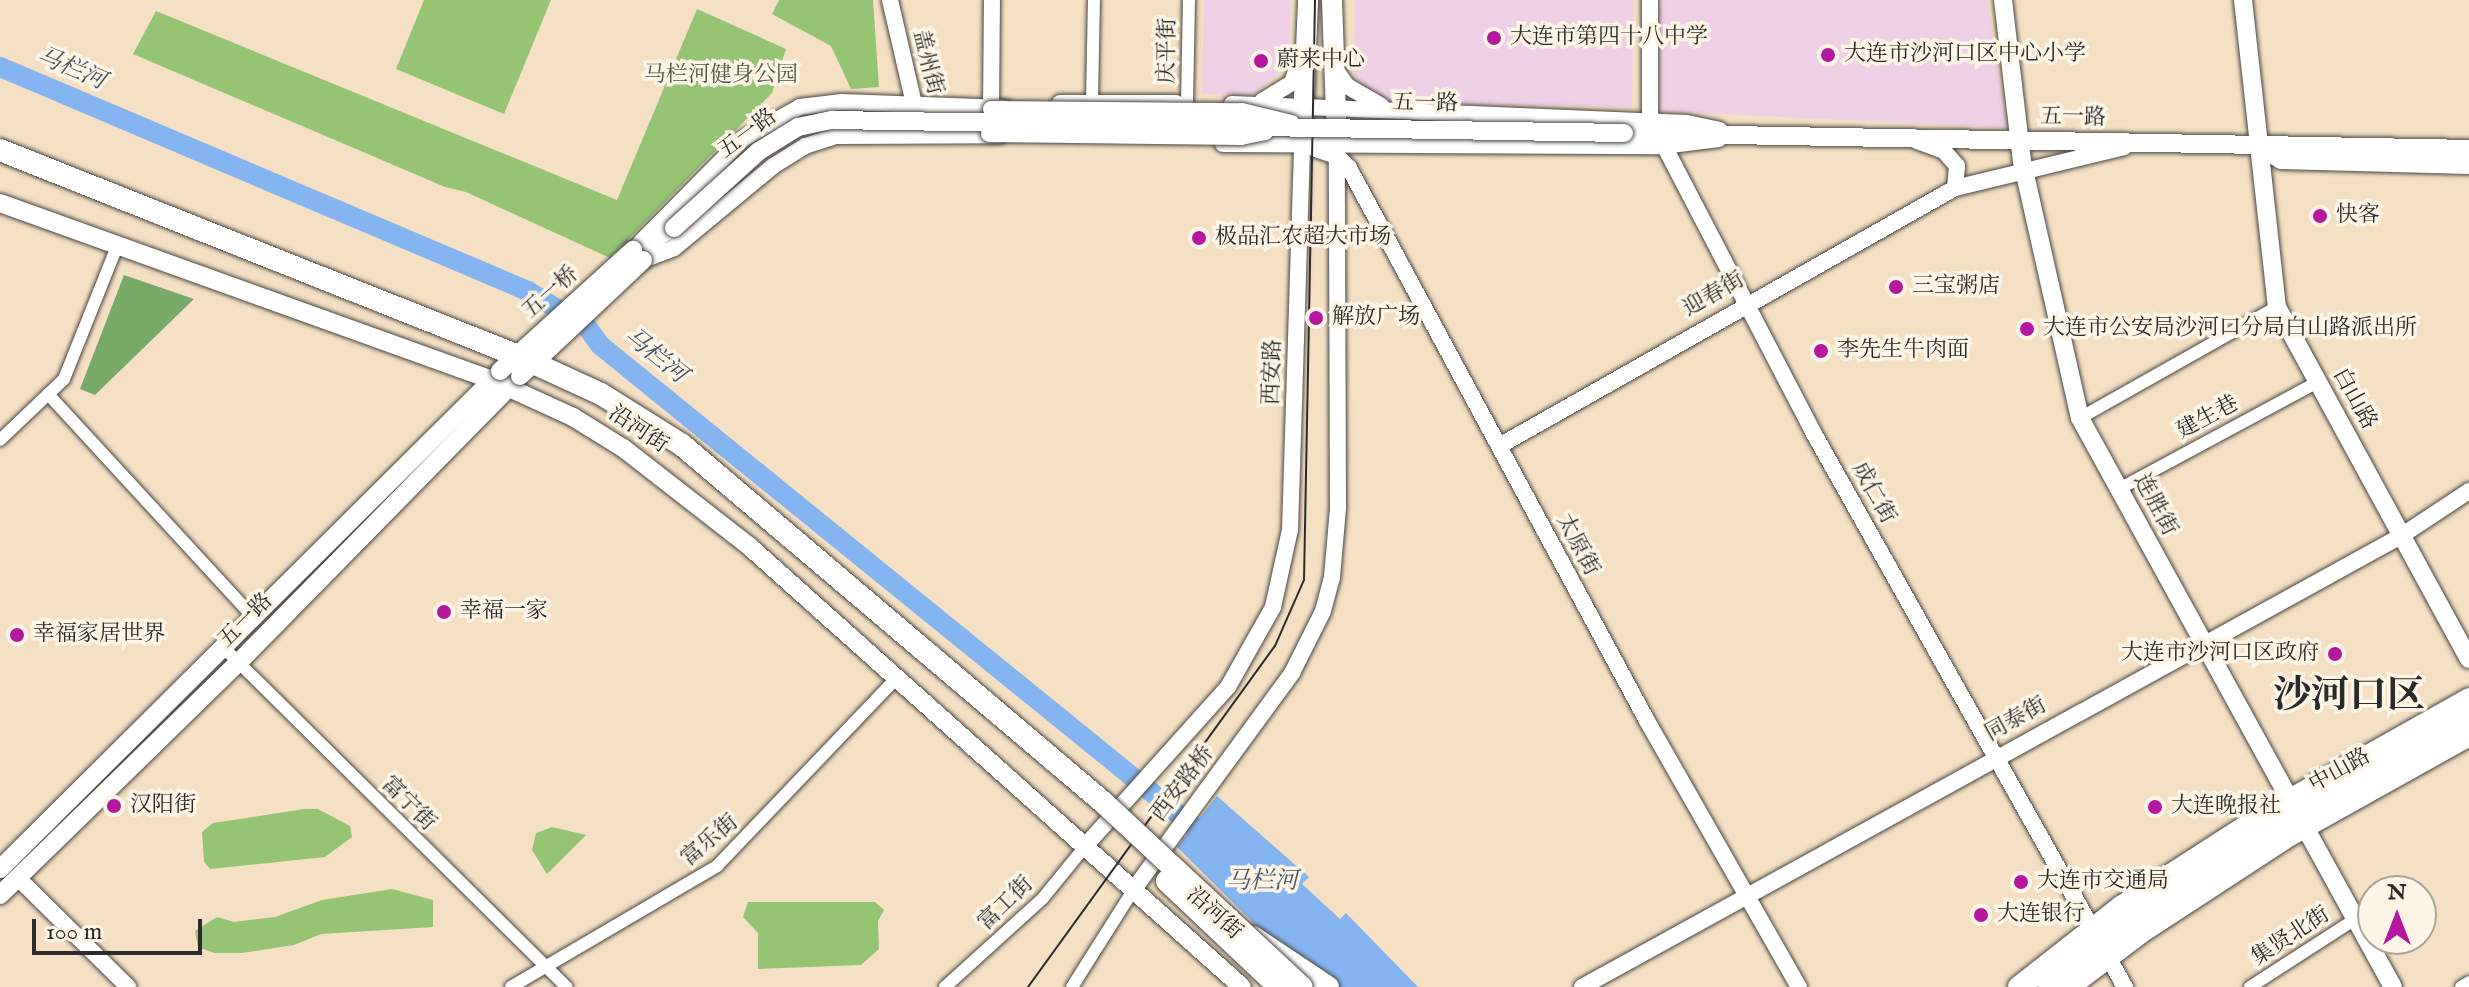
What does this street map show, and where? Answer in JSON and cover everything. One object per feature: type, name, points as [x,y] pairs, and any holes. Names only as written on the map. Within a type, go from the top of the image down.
[{"type":"highway","points":[[0,150],[516,355],[601,394],[682,445],[1104,803],[1301,987]]},
{"type":"highway","points":[[0,160],[512,364],[596,402],[663,445],[1094,812],[1279,987]]},
{"type":"highway","name":"中山路","points":[[2019,987],[2101,944],[2469,699]]},
{"type":"highway","name":"中山路","points":[[2296,815],[2469,718]]},
{"type":"highway","points":[[1243,931],[1328,987]]},
{"type":"highway","name":"中山路","points":[[2049,987],[2101,944]]},
{"type":"main road","name":"西安路","points":[[1302,125],[1308,0]]},
{"type":"main road","points":[[1332,0],[1337,149]]},
{"type":"main road","name":"连胜街","points":[[2003,0],[2024,168],[2080,418],[2393,987]]},
{"type":"main road","name":"白山路","points":[[2243,0],[2277,307],[2469,659]]},
{"type":"main road","name":"五一路","points":[[638,255],[674,228],[759,151],[798,127],[832,120],[1302,125],[2469,149]]},
{"type":"main road","name":"五一路","points":[[2259,146],[2281,160],[2469,165]]},
{"type":"main road","name":"沿河街","points":[[0,203],[116,249],[505,379],[573,417],[669,481],[1087,844],[1242,987]]},
{"type":"main road","name":"五一桥","points":[[505,379],[638,255]]},
{"type":"main road","name":"五一路","points":[[0,895],[6,868],[224,648],[505,379]]},
{"type":"main road","name":"五一路","points":[[6,868],[239,662],[505,379]]},
{"type":"main road","points":[[2070,987],[2101,944],[2296,815],[2469,736]]},
{"type":"main road","name":"沿河街","points":[[1134,889],[1150,890],[1257,987]]},
{"type":"street","name":"盖州街","points":[[890,0],[916,108],[919,134]]},
{"type":"street","points":[[991,109],[992,0]]},
{"type":"street","points":[[1092,101],[1094,0]]},
{"type":"street","name":"庆平街","points":[[1187,103],[1189,0]]},
{"type":"street","name":"成仁街","points":[[1650,0],[1658,134],[1744,303],[2125,987]]},
{"type":"street","points":[[991,109],[1092,101],[1248,105],[1272,99],[1292,83],[1308,29]]},
{"type":"street","points":[[1332,64],[1356,93],[1403,110]]},
{"type":"street","points":[[638,255],[743,139],[775,117],[820,103],[916,108],[1242,111],[1302,125]]},
{"type":"street","points":[[1248,105],[1302,125],[1337,149],[1383,143],[1658,134]]},
{"type":"street","points":[[1237,145],[1302,125],[1335,107],[1403,110],[1658,134]]},
{"type":"street","points":[[638,255],[674,248],[805,146],[835,136],[1241,137],[1302,125]]},
{"type":"street","name":"太原街","points":[[1302,125],[1337,149],[1356,181],[1747,899],[1799,987]]},
{"type":"street","name":"西安路","points":[[1198,721],[1244,662],[1280,580],[1290,530],[1296,415],[1302,125]]},
{"type":"street","points":[[989,134],[1092,143],[1237,145],[1291,157],[1302,179]]},
{"type":"street","points":[[1912,139],[1944,151],[1957,166],[1955,188]]},
{"type":"street","points":[[1356,181],[1359,156],[1383,143]]},
{"type":"street","name":"迎春街","points":[[1499,446],[1744,303],[1955,188],[2024,168],[2141,144]]},
{"type":"street","name":"西安路桥","points":[[1134,889],[1292,673],[1323,611],[1332,577],[1338,508],[1337,149]]},
{"type":"street","points":[[0,440],[64,379],[116,249]]},
{"type":"street","points":[[2080,418],[2277,307]]},
{"type":"street","name":"建生巷","points":[[2119,489],[2316,383]]},
{"type":"street","points":[[48,394],[255,619]]},
{"type":"street","name":"同泰街","points":[[1582,987],[1747,899],[1995,756],[2401,536],[2469,491]]},
{"type":"street","name":"富宁街","points":[[224,648],[566,987]]},
{"type":"street","name":"富乐街","points":[[511,987],[717,866],[896,679]]},
{"type":"street","name":"西安路桥","points":[[1087,844],[1198,721]]},
{"type":"street","name":"富工街","points":[[945,987],[1043,898],[1087,844]]},
{"type":"street","points":[[6,868],[128,987]]},
{"type":"street","points":[[1072,987],[1134,889]]},
{"type":"street","name":"集贤北街","points":[[2250,987],[2354,920]]},
{"type":"street","points":[[2461,987],[2469,982]]},
{"type":"shaded area","points":[[1204,0],[1291,0],[1289,64],[1254,95],[1202,94]]},
{"type":"shaded area","name":"大连市第四十八中学","points":[[1355,0],[1634,0],[1632,107],[1383,103],[1354,77]]},
{"type":"shaded area","name":"大连市沙河口区中心小学","points":[[1660,0],[1987,0],[2007,128],[1660,111]]},
{"type":"green space","points":[[424,0],[551,0],[504,114],[396,69]]},
{"type":"green space","points":[[779,0],[873,0],[879,87],[851,89],[831,46],[772,14]]},
{"type":"green space","name":"马栏河健身公园","points":[[697,9],[786,49],[772,93],[610,258],[466,192],[445,187],[133,54],[156,11],[617,200]]},
{"type":"green space","points":[[124,275],[194,299],[95,395],[80,389]]},
{"type":"green space","points":[[318,809],[350,826],[352,837],[325,857],[210,869],[204,862],[202,832],[213,823]]},
{"type":"green space","points":[[552,827],[586,835],[547,874],[532,850],[536,833]]},
{"type":"green space","points":[[392,889],[433,900],[433,927],[321,934],[294,945],[242,953],[214,953],[198,947],[195,931],[217,917],[234,922],[275,917],[322,900]]},
{"type":"green space","points":[[748,902],[875,902],[884,910],[878,921],[879,949],[861,965],[758,969],[758,933],[743,917]]},
{"type":"water","name":"马栏河","points":[[1217,796],[1309,877],[1302,884],[1340,919],[1346,913],[1418,987],[1318,987],[1177,847]]},
{"type":"waterway","name":"马栏河","points":[[0,67],[528,291],[587,327],[600,345],[1193,826]]},
{"type":"tram line","points":[[1028,987],[1275,646],[1304,580],[1315,0]]},
{"type":"place","name":"大连市第四十八中学","points":[[1494,38]]},
{"type":"place","name":"大连市沙河口区中心小学","points":[[1828,55]]},
{"type":"place","name":"蔚来中心","points":[[1261,61]]},
{"type":"place","name":"快客","points":[[2320,216]]},
{"type":"place","name":"极品汇农超大市场","points":[[1199,238]]},
{"type":"place","name":"三宝粥店","points":[[1896,287]]},
{"type":"place","name":"解放广场","points":[[1316,318]]},
{"type":"place","name":"大连市公安局沙河口分局白山路派出所","points":[[2027,329]]},
{"type":"place","name":"李先生牛肉面","points":[[1821,351]]},
{"type":"place","name":"幸福一家","points":[[444,612]]},
{"type":"place","name":"幸福家居世界","points":[[17,635]]},
{"type":"place","name":"大连市沙河口区政府","points":[[2335,654]]},
{"type":"place","name":"汉阳街","points":[[114,806]]},
{"type":"place","name":"大连晚报社","points":[[2155,807]]},
{"type":"place","name":"大连市交通局","points":[[2021,882]]},
{"type":"place","name":"大连银行","points":[[1981,915]]},
{"type":"district","name":"沙河口区","points":[[2349,698]]}]
